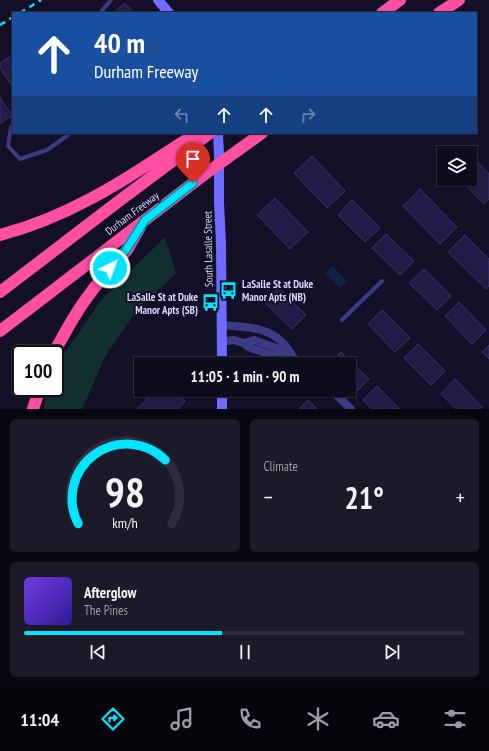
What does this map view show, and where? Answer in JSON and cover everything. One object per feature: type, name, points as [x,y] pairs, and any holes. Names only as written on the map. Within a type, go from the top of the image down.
[{"type":"highway","points":[[383,12],[400,0]]},
{"type":"highway","points":[[441,12],[459,0]]},
{"type":"highway","points":[[0,235],[38,223],[89,200],[129,177],[195,134]]},
{"type":"highway","name":"Durham Freeway","points":[[0,292],[209,134]]},
{"type":"highway","name":"Durham Freeway","points":[[0,331],[205,174],[261,134]]},
{"type":"highway","points":[[58,345],[81,306],[126,250],[145,220]]},
{"type":"highway","points":[[32,409],[37,397]]},
{"type":"street","points":[[158,0],[168,12]]},
{"type":"street","name":"South Lasalle Street","points":[[218,134],[222,357]]},
{"type":"street","points":[[221,325],[250,327],[265,331],[277,337],[285,344],[295,357]]},
{"type":"street","points":[[221,342],[234,340],[243,343],[248,347],[278,357]]},
{"type":"street","points":[[222,397],[222,409]]},
{"type":"street","points":[[338,397],[351,409]]},
{"type":"lane","points":[[101,12],[111,0]]},
{"type":"lane","points":[[12,126],[8,146],[20,159],[47,150],[68,134]]},
{"type":"lane","points":[[342,320],[382,281]]},
{"type":"green space","points":[[165,237],[176,273],[135,313],[106,355],[82,409],[43,409],[47,397],[64,397],[64,354],[102,299]]},
{"type":"water","points":[[333,266],[347,281],[340,288],[325,273]]},
{"type":"building","points":[[125,3],[133,12],[115,12]]},
{"type":"building","points":[[12,55],[12,86],[0,68],[0,63]]},
{"type":"building","points":[[0,97],[12,116],[0,124]]},
{"type":"building","points":[[312,156],[345,191],[327,208],[294,173]]},
{"type":"building","points":[[477,161],[489,174],[489,199],[484,204],[467,186],[477,186]]},
{"type":"building","points":[[420,189],[457,227],[440,244],[403,206]]},
{"type":"building","points":[[275,198],[308,232],[290,249],[257,215]]},
{"type":"building","points":[[352,200],[380,228],[365,242],[338,215]]},
{"type":"building","points":[[386,234],[414,261],[400,275],[372,248]]},
{"type":"building","points":[[465,235],[489,259],[489,286],[486,289],[448,252]]},
{"type":"building","points":[[424,269],[451,296],[437,310],[409,283]]},
{"type":"building","points":[[278,288],[306,315],[292,329],[264,302]]},
{"type":"building","points":[[459,302],[486,330],[472,344],[445,316]]},
{"type":"building","points":[[382,310],[410,338],[395,352],[368,324]]},
{"type":"building","points":[[418,344],[445,371],[431,385],[404,358]]},
{"type":"building","points":[[489,345],[489,359],[482,352]]},
{"type":"building","points":[[341,352],[346,357],[336,357]]},
{"type":"building","points":[[356,366],[369,379],[356,392]]},
{"type":"building","points":[[455,379],[482,407],[480,409],[456,409],[441,394]]},
{"type":"building","points":[[377,386],[400,409],[372,409],[363,400]]},
{"type":"building","points":[[148,397],[181,397],[185,401],[178,409],[137,409]]},
{"type":"building","points":[[308,400],[317,409],[299,409]]},
{"type":"railway","points":[[22,12],[41,0]]},
{"type":"railway","points":[[0,25],[12,18]]},
{"type":"place","name":"LaSalle St at Duke Manor Apts (NB)","points":[[229,290]]},
{"type":"place","name":"LaSalle St at Duke Manor Apts (SB)","points":[[211,303]]},
{"type":"route","points":[[110,268],[126,250],[145,220],[193,183]]}]
